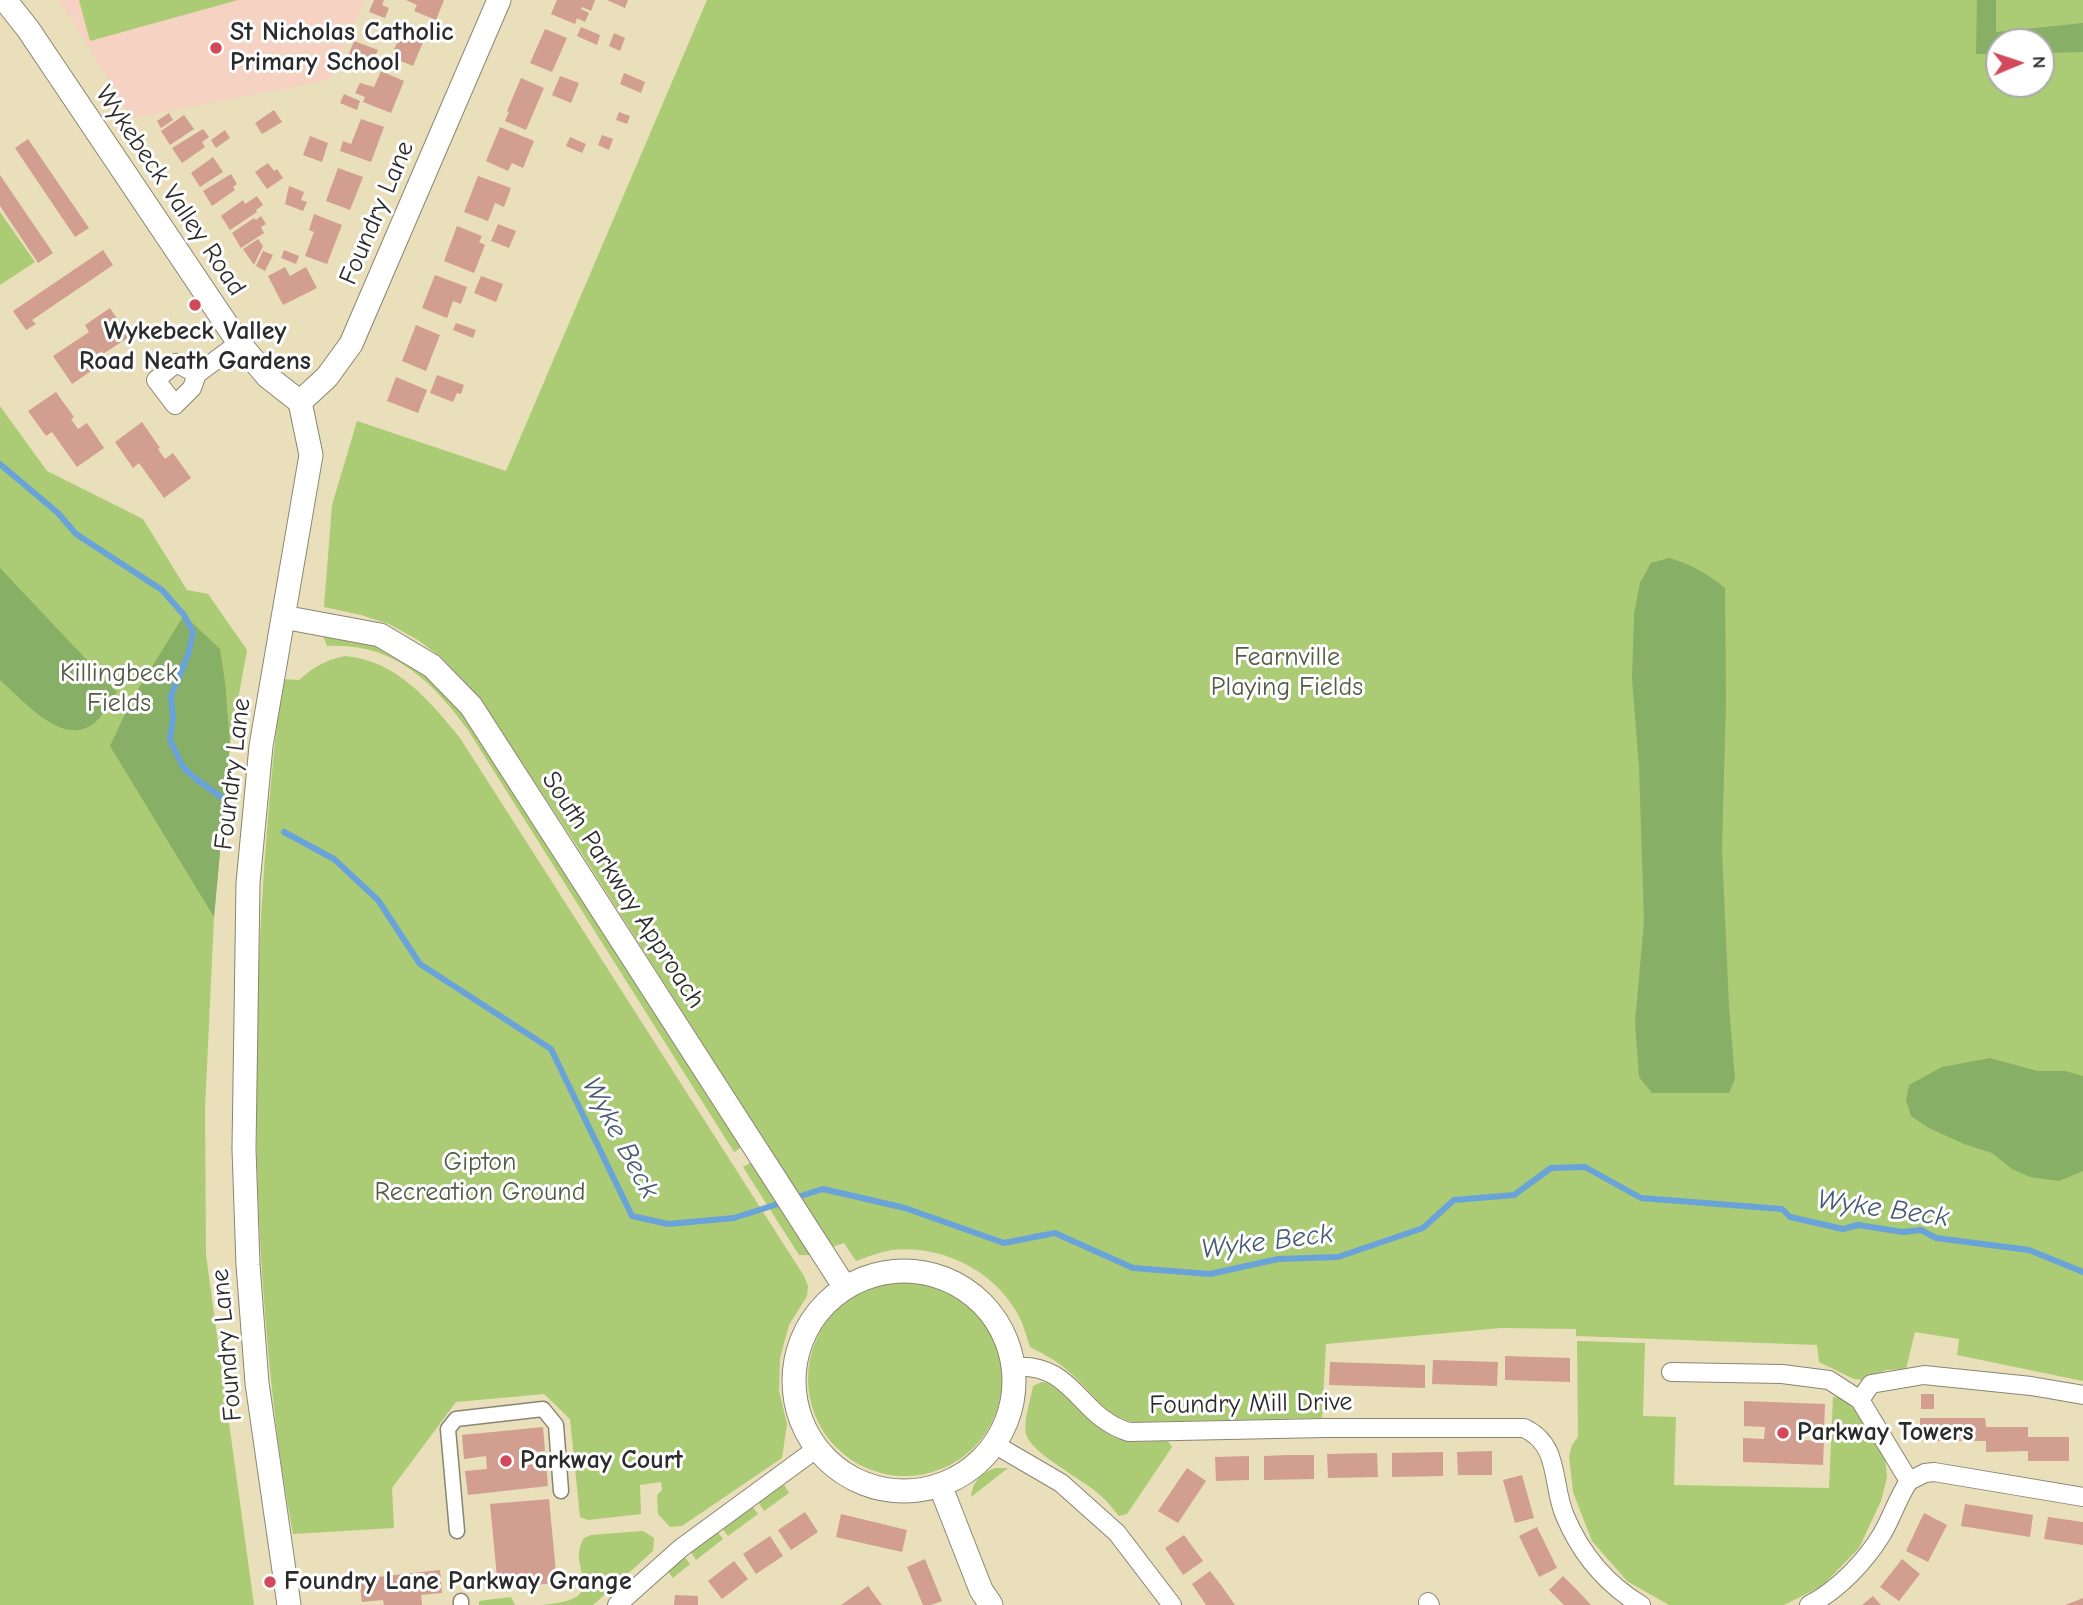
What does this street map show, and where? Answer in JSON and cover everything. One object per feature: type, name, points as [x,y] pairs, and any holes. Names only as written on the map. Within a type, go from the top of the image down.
[{"type":"street","name":"Wykebeck Valley Road","points":[[5,0],[28,29],[239,343],[268,377],[300,402]]},
{"type":"street","name":"Foundry Lane","points":[[289,1605],[257,1382],[248,1265],[244,1149],[248,883],[261,746],[311,455],[300,402],[327,377],[351,344],[499,0]]},
{"type":"street","points":[[197,374],[239,343]]},
{"type":"street","name":"South Parkway Approach","points":[[283,617],[380,635],[432,666],[471,706],[844,1286]]},
{"type":"street","points":[[910,1269],[943,1277],[973,1294],[996,1319],[1010,1350],[1014,1367],[1014,1389],[1009,1414],[994,1444],[970,1470],[940,1485],[907,1492],[872,1487],[853,1480],[836,1469],[816,1449],[798,1416],[792,1380],[799,1343],[805,1332],[817,1311],[844,1286],[876,1273],[910,1269]]},
{"type":"street","name":"Foundry Mill Drive","points":[[1014,1367],[1037,1367],[1059,1377],[1105,1421],[1116,1429],[1129,1432],[1524,1428],[1535,1433],[1550,1453],[1564,1515],[1587,1558],[1620,1592],[1641,1605]]},
{"type":"street","points":[[1671,1372],[1782,1374],[1829,1380],[1860,1400],[1909,1481]]},
{"type":"street","points":[[1860,1400],[1871,1384],[1924,1376],[2083,1395]]},
{"type":"street","points":[[457,1531],[448,1429],[456,1419],[543,1409],[556,1425],[561,1491]]},
{"type":"street","points":[[994,1444],[1060,1483],[1117,1533],[1172,1605]]},
{"type":"street","points":[[617,1605],[681,1548],[816,1449]]},
{"type":"street","points":[[1809,1605],[1822,1598],[1857,1567],[1881,1535],[1909,1481],[1925,1473],[1934,1472],[2083,1497]]},
{"type":"street","points":[[940,1485],[981,1590],[991,1605]]},
{"type":"shaded area","name":"St Nicholas Catholic Primary School","points":[[57,0],[365,0],[330,80],[132,118]]},
{"type":"green space","points":[[79,0],[238,0],[90,41]]},
{"type":"green space","name":"Fearnville Playing Fields","points":[[707,0],[2083,0],[2083,1381],[1957,1355],[1959,1339],[1915,1332],[1906,1369],[1886,1370],[1863,1380],[1854,1379],[1819,1362],[1817,1345],[1576,1336],[1576,1329],[1501,1328],[1326,1344],[1322,1418],[1134,1422],[1115,1414],[1064,1367],[1030,1347],[1016,1311],[1006,1296],[979,1272],[946,1256],[929,1252],[892,1250],[856,1261],[844,1243],[832,1247],[579,849],[477,695],[442,658],[418,640],[389,624],[324,607],[332,505],[357,421],[506,471]]},
{"type":"green space","points":[[1977,0],[1996,0],[1996,28],[1985,28],[1985,54],[1976,54]]},
{"type":"green space","points":[[2083,23],[2083,52],[2055,53],[2055,28],[2035,28]]},
{"type":"green space","points":[[0,212],[35,262],[0,285]]},
{"type":"green space","name":"Killingbeck Fields","points":[[0,406],[47,471],[143,519],[187,590],[208,594],[247,650],[230,744],[214,917],[205,1109],[206,1255],[254,1605],[0,1605]]},
{"type":"green space","points":[[1669,558],[1699,570],[1725,588],[1726,700],[1722,850],[1735,1079],[1729,1093],[1652,1093],[1639,1077],[1635,1023],[1644,921],[1639,767],[1632,679],[1634,614],[1640,583],[1651,563]]},
{"type":"green space","points":[[0,568],[117,692],[102,715],[90,726],[78,730],[54,724],[30,708],[0,680]]},
{"type":"green space","points":[[184,615],[220,649],[225,682],[230,744],[214,917],[110,746],[132,699]]},
{"type":"green space","points":[[323,636],[365,641],[398,655],[457,704],[742,1147],[734,1152],[468,730],[454,712],[409,668],[372,651],[351,646],[327,646]]},
{"type":"green space","name":"Gipton Recreation Ground","points":[[345,656],[380,665],[396,674],[437,710],[460,738],[808,1286],[807,1296],[789,1325],[780,1358],[779,1391],[787,1424],[782,1458],[682,1526],[670,1527],[658,1514],[657,1495],[662,1490],[661,1482],[640,1485],[641,1514],[588,1520],[580,1517],[570,1419],[544,1394],[456,1402],[392,1488],[394,1528],[293,1534],[273,1397],[260,1234],[256,1075],[261,917],[282,679],[299,680],[320,665]]},
{"type":"green space","points":[[1990,1058],[2037,1071],[2065,1071],[2083,1076],[2083,1171],[2059,1181],[2030,1177],[2012,1169],[1992,1153],[1964,1144],[1929,1128],[1911,1116],[1906,1100],[1909,1085],[1942,1067]]},
{"type":"green space","points":[[752,1162],[811,1255],[799,1255],[743,1167]]},
{"type":"green space","points":[[905,1282],[942,1290],[973,1311],[994,1342],[1002,1379],[994,1416],[973,1447],[942,1468],[905,1476],[868,1468],[837,1447],[816,1416],[808,1379],[816,1342],[837,1311],[868,1290]]},
{"type":"green space","points":[[1577,1341],[1645,1343],[1643,1416],[1676,1417],[1674,1485],[1829,1488],[1833,1397],[1842,1398],[1854,1409],[1885,1457],[1887,1477],[1881,1501],[1859,1548],[1822,1586],[1784,1605],[1669,1605],[1627,1581],[1592,1541],[1573,1492],[1569,1456],[1578,1437]]},
{"type":"green space","points":[[1042,1382],[1060,1390],[1104,1432],[1114,1437],[1134,1441],[1168,1441],[1172,1447],[1127,1514],[1119,1516],[1093,1490],[1030,1442],[1025,1428],[1028,1410],[1033,1386]]},
{"type":"green space","points":[[995,1468],[1008,1468],[971,1497],[978,1479]]},
{"type":"green space","points":[[784,1485],[789,1493],[764,1511],[758,1502]]},
{"type":"green space","points":[[752,1506],[758,1514],[728,1536],[722,1528]]},
{"type":"green space","points":[[643,1531],[654,1538],[653,1551],[593,1605],[542,1605],[564,1602],[583,1590],[579,1550],[584,1538],[591,1535]]},
{"type":"green space","points":[[717,1531],[723,1539],[696,1560],[690,1551]]},
{"type":"green space","points":[[684,1556],[690,1564],[673,1578],[667,1570]]},
{"type":"green space","points":[[511,1597],[515,1605],[479,1605],[479,1601]]},
{"type":"building","points":[[374,0],[384,0],[382,5],[389,8],[385,18],[369,12]]},
{"type":"building","points":[[406,0],[444,0],[436,20],[414,11],[417,5]]},
{"type":"building","points":[[557,0],[595,0],[591,11],[582,7],[581,9],[589,13],[585,22],[577,18],[575,24],[551,14]]},
{"type":"building","points":[[607,0],[628,0],[625,8]]},
{"type":"building","points":[[398,21],[427,33],[413,66],[391,57],[398,40],[391,37]]},
{"type":"building","points":[[581,27],[600,35],[597,45],[577,36]]},
{"type":"building","points":[[545,29],[567,38],[552,72],[530,63]]},
{"type":"building","points":[[614,33],[625,38],[620,51],[609,46]]},
{"type":"building","points":[[354,41],[378,50],[370,69],[347,59]]},
{"type":"building","points":[[381,71],[404,81],[391,113],[363,102],[365,97],[355,93],[360,83],[374,87]]},
{"type":"building","points":[[624,73],[645,82],[641,93],[620,84]]},
{"type":"building","points":[[560,76],[579,83],[571,103],[552,95]]},
{"type":"building","points":[[521,78],[544,88],[526,130],[505,121]]},
{"type":"building","points":[[344,94],[360,101],[357,110],[340,103]]},
{"type":"building","points":[[274,110],[282,122],[262,134],[255,123]]},
{"type":"building","points":[[619,112],[630,116],[627,124],[616,120]]},
{"type":"building","points":[[169,113],[173,120],[161,128],[157,121]]},
{"type":"building","points":[[184,115],[194,129],[170,145],[161,131]]},
{"type":"building","points":[[361,119],[384,127],[371,162],[340,151],[343,141],[351,144]]},
{"type":"building","points":[[500,127],[534,141],[523,168],[512,163],[508,171],[486,161]]},
{"type":"building","points":[[203,129],[209,137],[202,142],[205,147],[182,163],[172,148]]},
{"type":"building","points":[[225,130],[230,138],[216,148],[211,140]]},
{"type":"building","points":[[602,135],[613,139],[609,150],[598,145]]},
{"type":"building","points":[[310,136],[328,143],[322,162],[303,155]]},
{"type":"building","points":[[570,137],[586,144],[582,153],[566,146]]},
{"type":"building","points":[[28,139],[89,228],[75,237],[15,148]]},
{"type":"building","points":[[213,157],[223,172],[200,187],[191,173]]},
{"type":"building","points":[[268,163],[274,171],[277,169],[283,178],[267,189],[255,172]]},
{"type":"building","points":[[338,168],[363,177],[350,210],[326,201]]},
{"type":"building","points":[[231,174],[237,184],[233,187],[235,190],[212,206],[203,191]]},
{"type":"building","points":[[0,175],[53,253],[38,263],[0,206]]},
{"type":"building","points":[[478,176],[511,188],[504,207],[495,203],[488,221],[464,212]]},
{"type":"building","points":[[289,186],[304,192],[301,200],[307,202],[303,211],[285,204]]},
{"type":"building","points":[[257,196],[263,205],[230,230],[221,216],[243,200],[245,204]]},
{"type":"building","points":[[314,214],[342,225],[327,264],[305,256],[314,232],[309,230]]},
{"type":"building","points":[[261,216],[266,224],[261,227],[264,233],[241,248],[232,233]]},
{"type":"building","points":[[498,224],[516,231],[509,248],[491,241]]},
{"type":"building","points":[[457,226],[482,236],[479,242],[485,245],[474,273],[444,261]]},
{"type":"building","points":[[258,239],[263,246],[254,265],[243,249]]},
{"type":"building","points":[[103,250],[113,265],[32,320],[36,324],[26,330],[13,311]]},
{"type":"building","points":[[284,250],[299,256],[296,264],[281,258]]},
{"type":"building","points":[[263,251],[273,255],[265,271],[256,266]]},
{"type":"building","points":[[285,267],[290,276],[306,267],[317,288],[283,305],[268,276]]},
{"type":"building","points":[[435,275],[467,287],[461,304],[453,301],[447,318],[422,308]]},
{"type":"building","points":[[481,276],[503,284],[496,302],[474,293]]},
{"type":"building","points":[[110,308],[129,337],[92,358],[97,367],[72,384],[53,356],[89,332],[85,325]]},
{"type":"building","points":[[456,323],[476,330],[473,338],[453,330]]},
{"type":"building","points":[[416,325],[440,335],[426,371],[402,361]]},
{"type":"building","points":[[437,375],[464,385],[461,394],[457,393],[453,402],[430,393]]},
{"type":"building","points":[[396,377],[427,390],[418,413],[387,401]]},
{"type":"building","points":[[56,392],[74,417],[71,419],[78,429],[87,423],[104,448],[77,467],[52,432],[46,436],[28,411]]},
{"type":"building","points":[[142,422],[165,459],[173,453],[191,478],[164,498],[139,463],[133,468],[115,442]]},
{"type":"building","points":[[1505,1356],[1570,1358],[1570,1382],[1505,1380]]},
{"type":"building","points":[[1433,1360],[1498,1362],[1497,1386],[1432,1384]]},
{"type":"building","points":[[1330,1362],[1425,1365],[1425,1388],[1329,1385]]},
{"type":"building","points":[[1921,1394],[1934,1394],[1934,1409],[1921,1409]]},
{"type":"building","name":"Parkway Towers","points":[[1744,1401],[1825,1404],[1824,1429],[1803,1428],[1802,1440],[1824,1441],[1823,1465],[1743,1462],[1743,1438],[1764,1439],[1765,1427],[1744,1426]]},
{"type":"building","points":[[1920,1418],[1985,1418],[1986,1427],[2028,1427],[2028,1437],[2069,1437],[2069,1461],[2028,1461],[2028,1451],[1986,1452],[1986,1441],[1920,1441]]},
{"type":"building","name":"Parkway Court","points":[[543,1427],[545,1451],[524,1453],[525,1465],[546,1463],[548,1486],[468,1495],[465,1471],[487,1469],[486,1456],[464,1459],[462,1435]]},
{"type":"building","points":[[1492,1451],[1492,1475],[1458,1475],[1457,1452]]},
{"type":"building","points":[[1443,1452],[1443,1476],[1392,1477],[1392,1453]]},
{"type":"building","points":[[1377,1453],[1378,1477],[1328,1478],[1327,1454]]},
{"type":"building","points":[[1314,1455],[1314,1479],[1264,1480],[1264,1456]]},
{"type":"building","points":[[1249,1456],[1249,1480],[1216,1481],[1215,1457]]},
{"type":"building","points":[[1187,1468],[1206,1481],[1178,1523],[1158,1511]]},
{"type":"building","points":[[1522,1475],[1534,1518],[1515,1523],[1503,1480]]},
{"type":"building","points":[[549,1499],[557,1583],[498,1588],[490,1504]]},
{"type":"building","points":[[1965,1504],[2033,1515],[2030,1537],[1961,1526]]},
{"type":"building","points":[[805,1512],[818,1532],[791,1550],[778,1530]]},
{"type":"building","points":[[1924,1513],[1947,1525],[1928,1562],[1906,1551]]},
{"type":"building","points":[[841,1514],[907,1530],[902,1552],[836,1537]]},
{"type":"building","points":[[2048,1517],[2083,1522],[2083,1545],[2044,1539]]},
{"type":"building","points":[[1537,1527],[1557,1568],[1539,1577],[1519,1536]]},
{"type":"building","points":[[1184,1535],[1203,1561],[1183,1575],[1165,1548]]},
{"type":"building","points":[[770,1536],[783,1556],[756,1574],[743,1554]]},
{"type":"building","points":[[925,1559],[942,1601],[931,1605],[923,1605],[907,1567]]},
{"type":"building","points":[[1902,1559],[1920,1574],[1899,1601],[1880,1587]]},
{"type":"building","points":[[734,1561],[748,1579],[722,1599],[708,1581]]},
{"type":"building","points":[[440,1570],[442,1593],[421,1595],[422,1605],[384,1605],[383,1600],[362,1602],[359,1579]]},
{"type":"building","points":[[1210,1571],[1235,1605],[1206,1605],[1192,1584]]},
{"type":"building","points":[[1563,1576],[1591,1605],[1564,1605],[1549,1590]]},
{"type":"building","points":[[868,1586],[882,1605],[841,1605]]},
{"type":"building","points":[[675,1595],[698,1596],[698,1605],[674,1605]]},
{"type":"building","points":[[1873,1596],[1881,1605],[1862,1605]]},
{"type":"building","points":[[2083,1598],[2083,1605],[2065,1605]]},
{"type":"waterway","name":"Wyke Beck","points":[[0,464],[58,513],[76,534],[162,590],[184,615],[193,632],[189,652],[171,696],[173,718],[170,740],[183,767],[224,799]]},
{"type":"waterway","name":"Wyke Beck","points":[[284,832],[334,859],[378,900],[420,964],[551,1049],[632,1216],[668,1224],[734,1218],[784,1202]]},
{"type":"waterway","name":"Wyke Beck","points":[[794,1198],[823,1189],[905,1208],[1004,1243],[1055,1233],[1133,1268],[1210,1274],[1278,1259],[1338,1257],[1423,1228],[1454,1200],[1514,1195],[1551,1168],[1585,1167],[1641,1198],[1782,1209],[1790,1217],[1843,1229],[1858,1225],[1903,1232],[1921,1230],[1936,1238],[2029,1250],[2083,1272]]},
{"type":"place","name":"St Nicholas Catholic Primary School","points":[[216,48]]},
{"type":"place","name":"Wykebeck Valley Road Neath Gardens","points":[[195,305]]},
{"type":"place","name":"Parkway Towers","points":[[1783,1433]]},
{"type":"place","name":"Parkway Court","points":[[506,1461]]},
{"type":"place","name":"Foundry Lane Parkway Grange","points":[[270,1582]]}]
